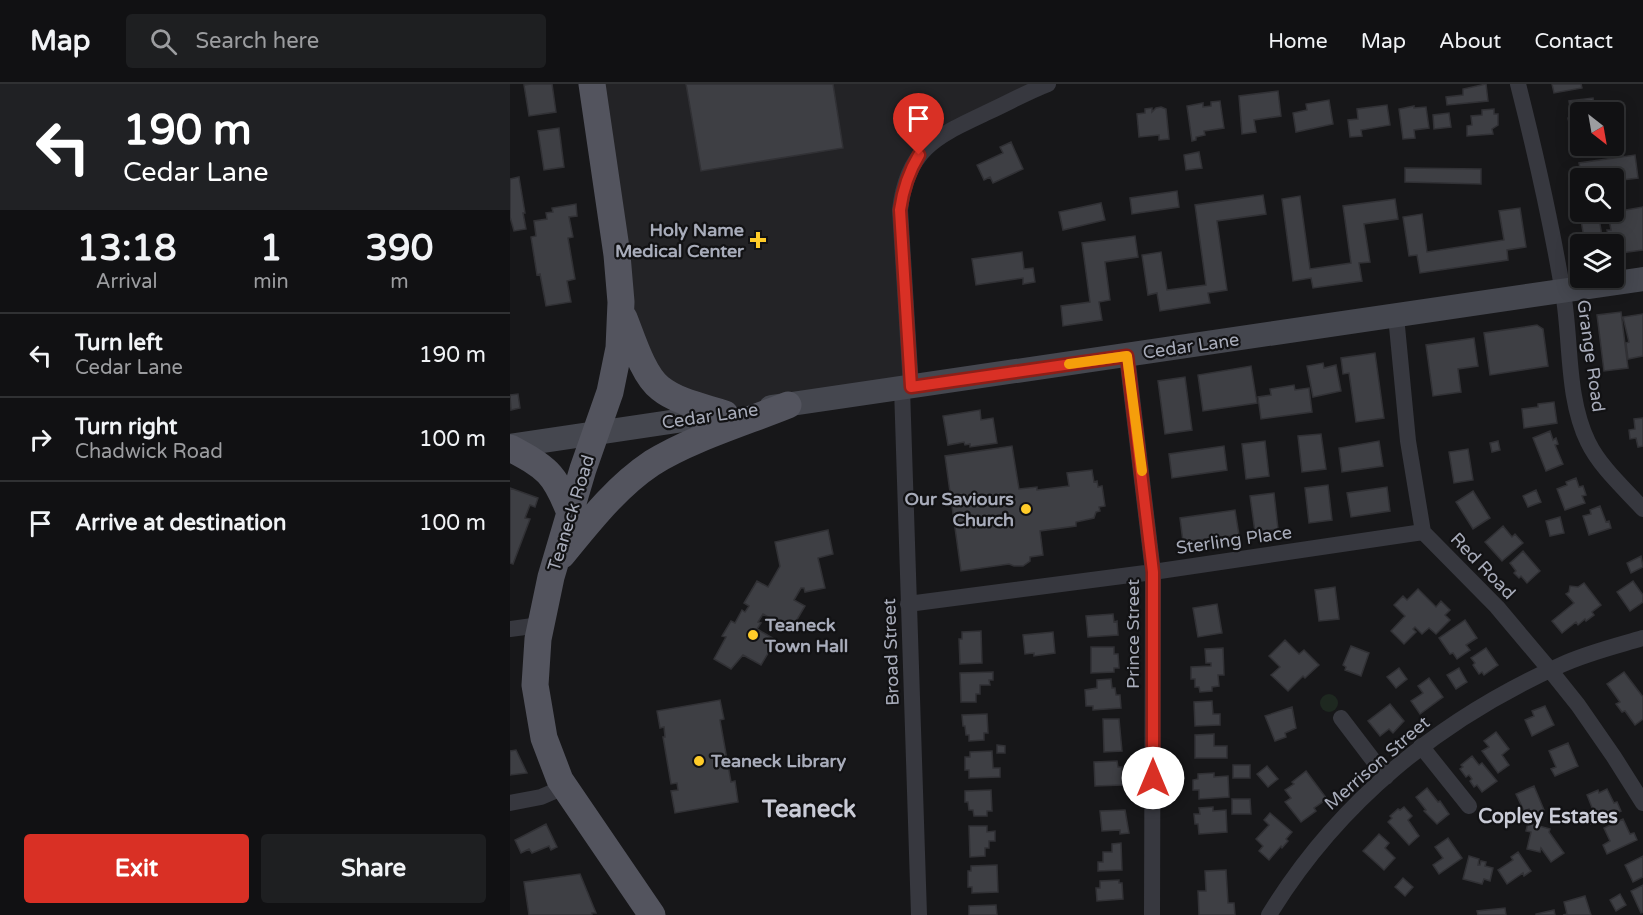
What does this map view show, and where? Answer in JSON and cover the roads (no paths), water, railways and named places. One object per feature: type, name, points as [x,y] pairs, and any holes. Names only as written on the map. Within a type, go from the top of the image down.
[{"type":"main road","name":"Teaneck Road","points":[[592,84],[617,255],[621,312],[617,360],[610,392],[555,563],[540,625],[535,664],[537,705],[547,747],[564,786],[652,915]]},
{"type":"main road","name":"Cedar Lane","points":[[510,447],[597,432],[1643,279]]},
{"type":"main road","points":[[621,312],[648,372],[659,387],[676,397],[725,414]]},
{"type":"main road","points":[[555,563],[615,494],[648,465],[682,447],[788,405]]},
{"type":"main road","points":[[510,447],[540,464],[549,472],[560,488],[570,513]]},
{"type":"street","name":"Broad Street","points":[[919,915],[908,604],[906,388],[900,210],[902,190],[919,155],[944,133],[1048,84]]},
{"type":"street","name":"Grange Road","points":[[1518,84],[1549,213],[1580,424],[1588,444],[1603,465],[1643,509]]},
{"type":"street","name":"Red Road","points":[[1396,316],[1408,441],[1423,532],[1497,607],[1550,670],[1596,731],[1643,803]]},
{"type":"street","name":"Prince Street","points":[[1127,356],[1153,572],[1152,915]]},
{"type":"street","name":"Sterling Place","points":[[908,604],[1153,572],[1423,532]]},
{"type":"street","points":[[510,629],[540,625]]},
{"type":"street","name":"Merrison Street","points":[[1269,915],[1287,885],[1334,825],[1421,746],[1487,702],[1550,670],[1643,638]]},
{"type":"street","points":[[1341,718],[1386,777]]},
{"type":"street","points":[[1421,746],[1469,806]]},
{"type":"street","points":[[510,803],[541,797],[564,786]]},
{"type":"place","name":"Holy Name Medical Center","points":[[758,240]]},
{"type":"place","name":"Our Saviours Church","points":[[1026,509]]},
{"type":"place","name":"Teaneck Town Hall","points":[[753,635]]},
{"type":"place","name":"Teaneck Library","points":[[699,761]]},
{"type":"district","name":"Teaneck","points":[[809,809]]},
{"type":"district","name":"Copley Estates","points":[[1548,817]]}]
